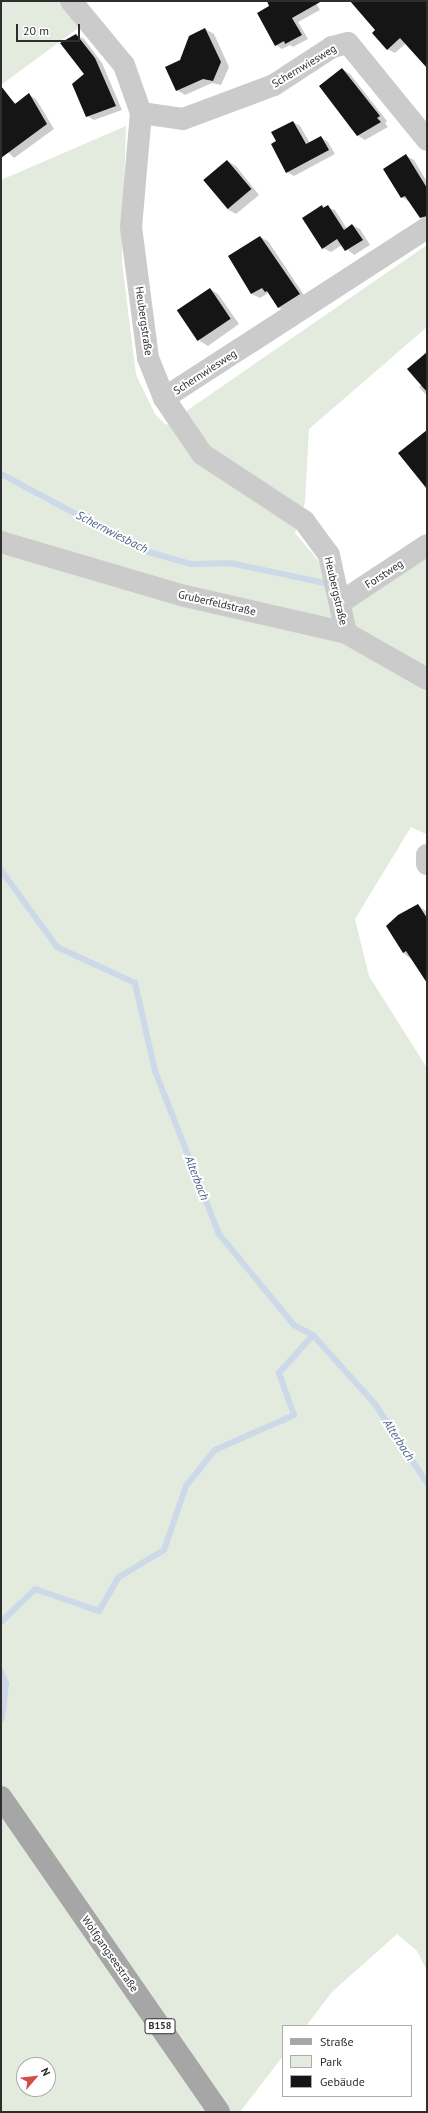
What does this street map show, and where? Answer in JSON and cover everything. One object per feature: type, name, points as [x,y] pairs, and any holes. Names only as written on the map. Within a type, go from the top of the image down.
[{"type":"main road","name":"Wolfgangseestraße","points":[[1,1797],[219,2112]]},
{"type":"street","name":"Heubergstraße","points":[[71,1],[124,65],[141,113],[131,227],[148,358],[164,398],[202,454],[304,521],[330,555],[341,602],[346,633]]},
{"type":"street","name":"Schernwiesweg","points":[[141,113],[183,119],[274,85],[332,47],[348,43],[427,140]]},
{"type":"street","name":"Schernwiesweg","points":[[164,398],[427,228]]},
{"type":"street","name":"Gruberfeldstraße","points":[[1,542],[185,596],[346,633],[427,679]]},
{"type":"street","name":"Forstweg","points":[[341,602],[427,546]]},
{"type":"street","points":[[427,855],[427,864]]},
{"type":"green space","points":[[1,1],[78,1],[85,23],[1,85]]},
{"type":"green space","points":[[126,126],[122,262],[136,375],[155,414],[166,425],[427,245],[427,327],[309,429],[305,502],[295,533],[355,604],[427,556],[427,832],[426,834],[411,827],[355,919],[369,976],[427,1068],[427,1971],[417,1951],[397,1934],[332,1992],[307,2025],[282,2025],[282,2057],[240,2112],[1,2112],[1,180]]},
{"type":"building","points":[[267,1],[322,1],[292,18],[302,35],[285,44],[284,41],[275,46],[257,13],[269,6]]},
{"type":"building","points":[[350,1],[427,1],[427,68],[400,38],[387,50],[372,33],[375,30]]},
{"type":"building","points":[[205,28],[221,62],[213,81],[203,79],[176,91],[165,67],[180,60],[189,36]]},
{"type":"building","points":[[76,34],[95,58],[116,106],[86,117],[72,84],[84,74],[60,43]]},
{"type":"building","points":[[342,68],[380,116],[377,118],[381,122],[357,136],[319,86]]},
{"type":"building","points":[[1,86],[15,104],[29,93],[47,124],[1,158]]},
{"type":"building","points":[[293,121],[306,144],[321,136],[329,150],[286,173],[271,144],[276,141],[271,132]]},
{"type":"building","points":[[406,154],[427,188],[427,216],[420,218],[405,196],[401,198],[383,169]]},
{"type":"building","points":[[227,160],[251,189],[228,209],[203,180]]},
{"type":"building","points":[[322,205],[323,208],[328,205],[344,230],[352,224],[363,240],[345,251],[337,239],[322,249],[302,218]]},
{"type":"building","points":[[260,236],[300,294],[278,308],[267,291],[265,292],[262,288],[251,294],[228,256]]},
{"type":"building","points":[[210,288],[231,319],[198,341],[177,310]]},
{"type":"building","points":[[427,352],[427,392],[407,369]]},
{"type":"building","points":[[427,430],[427,489],[398,453]]},
{"type":"building","points":[[418,904],[427,918],[427,983],[406,951],[403,953],[386,926],[398,915]]},
{"type":"waterway","name":"Schernwiesbach","points":[[1,474],[145,551],[191,564],[230,563],[325,583]]},
{"type":"waterway","name":"Alterbach","points":[[1,870],[57,947],[135,983],[155,1071],[219,1234],[294,1325],[313,1335],[375,1404],[427,1483]]},
{"type":"waterway","points":[[1,1622],[35,1589],[99,1611],[119,1577],[164,1550],[186,1486],[215,1450],[294,1415],[279,1373],[313,1335]]},
{"type":"waterway","points":[[1,1671],[6,1684],[2,1719]]}]
